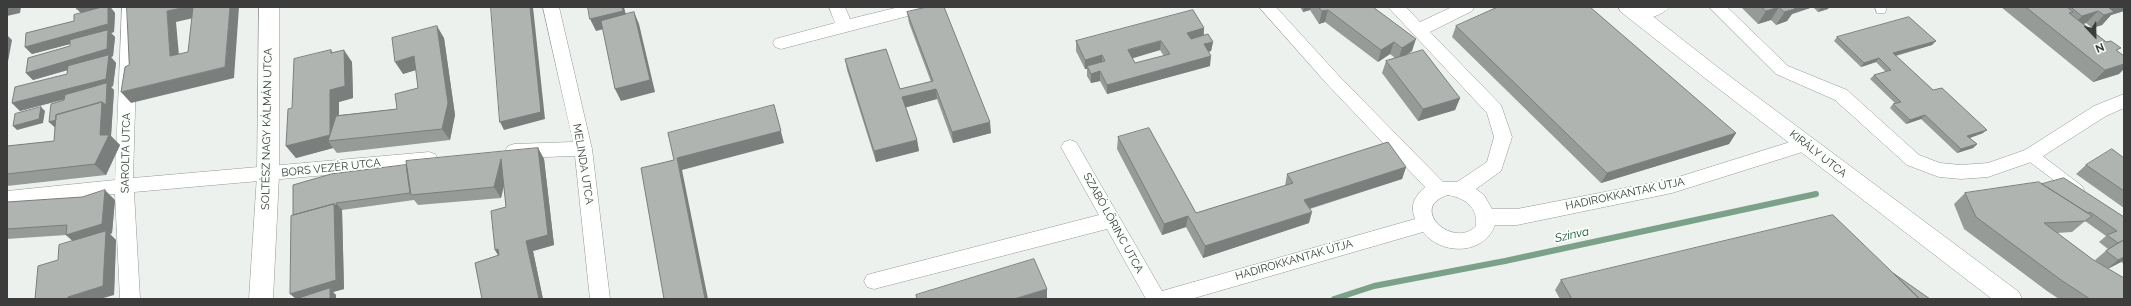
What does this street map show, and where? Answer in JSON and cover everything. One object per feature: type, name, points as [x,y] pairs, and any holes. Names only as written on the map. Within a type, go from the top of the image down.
[{"type":"main road","name":"SOLTÉSZ NAGY KÁLMÁN UTCA","points":[[261,299],[261,273],[268,174],[269,7]]},
{"type":"main road","name":"KIRÁLY UTCA","points":[[1634,11],[2010,299]]},
{"type":"street","name":"SAROLTA UTCA","points":[[130,7],[124,184],[130,299]]},
{"type":"street","name":"MELINDA UTCA","points":[[551,7],[583,149],[600,299]]},
{"type":"street","points":[[837,7],[845,27]]},
{"type":"street","points":[[781,43],[921,7]]},
{"type":"street","points":[[1267,7],[1333,80],[1438,189]]},
{"type":"street","points":[[1396,7],[1495,110],[1503,137],[1495,166],[1460,190]]},
{"type":"street","points":[[1419,30],[1466,7]]},
{"type":"street","points":[[1634,11],[1661,7]]},
{"type":"street","points":[[1716,7],[1782,70],[1840,95],[1913,160],[1939,170],[1961,172],[1988,170],[2031,155],[2100,111],[2124,101]]},
{"type":"street","name":"HADIROKKANTAK ÚTJA","points":[[1487,217],[1517,217],[1672,186],[1806,144]]},
{"type":"street","name":"SZABÓ LŐRINC UTCA","points":[[1070,147],[1156,299]]},
{"type":"street","points":[[500,152],[583,149]]},
{"type":"street","points":[[2031,155],[2085,197]]},
{"type":"street","name":"BORS VEZÉR UTCA","points":[[7,198],[124,184],[268,174],[445,157]]},
{"type":"street","points":[[1448,188],[1460,190],[1471,195],[1478,202],[1487,217],[1487,223],[1483,232],[1478,237],[1463,242],[1447,239],[1438,235],[1425,224],[1421,213],[1421,204],[1427,195],[1438,189],[1448,188]]},
{"type":"street","points":[[874,281],[1111,220]]},
{"type":"street","name":"HADIROKKANTAK ÚTJA","points":[[1162,299],[1425,224]]},
{"type":"building","points":[[102,7],[108,7],[108,24],[25,47],[26,33],[74,21],[74,15]]},
{"type":"building","points":[[127,7],[186,7],[167,11],[170,56],[188,52],[193,7],[230,7],[225,67],[121,92],[125,67],[129,65]]},
{"type":"building","points":[[491,7],[530,7],[541,112],[500,122]]},
{"type":"building","points":[[588,7],[622,7],[623,11],[590,19]]},
{"type":"building","points":[[927,7],[944,7],[990,122],[952,132],[936,89],[902,97],[917,140],[874,151],[845,59],[886,49],[900,89],[933,81],[907,12]]},
{"type":"building","points":[[1319,7],[1373,7],[1416,39],[1402,48],[1394,42],[1381,50],[1328,10],[1322,11]]},
{"type":"building","points":[[1498,7],[1590,7],[1736,133],[1607,173],[1456,26]]},
{"type":"building","points":[[1762,7],[1779,7],[1766,11]]},
{"type":"building","points":[[1779,7],[1793,7],[1795,9],[1784,12]]},
{"type":"building","points":[[2026,7],[2067,7],[2073,12],[2069,13],[2106,42],[2111,41],[2121,48],[2116,50],[2124,56],[2124,64],[2105,70]]},
{"type":"building","points":[[2071,7],[2108,7],[2114,12],[2104,15],[2098,11],[2082,16]]},
{"type":"building","points":[[1193,10],[1204,28],[1187,33],[1191,39],[1208,34],[1213,42],[1204,44],[1211,56],[1107,85],[1100,71],[1091,74],[1087,66],[1105,61],[1102,55],[1085,60],[1076,41]],"holes":[[[1161,41],[1170,54],[1135,63],[1128,50]]]},
{"type":"building","points":[[634,12],[650,80],[615,89],[601,21]]},
{"type":"building","points":[[1909,17],[1936,41],[1893,53],[1933,90],[1942,88],[1987,130],[1967,136],[1977,144],[1961,149],[1925,115],[1910,120],[1893,104],[1901,102],[1874,75],[1891,70],[1879,58],[1864,63],[1837,37]]},
{"type":"building","points":[[437,26],[448,103],[442,129],[328,141],[336,116],[397,109],[395,94],[418,88],[414,56],[395,62],[392,38]]},
{"type":"building","points":[[108,30],[107,49],[26,73],[28,58],[70,46],[70,40]]},
{"type":"building","points":[[331,50],[331,53],[344,50],[345,86],[330,90],[330,135],[286,146],[288,109],[292,108],[294,59]]},
{"type":"building","points":[[1423,50],[1460,98],[1423,109],[1386,61]]},
{"type":"building","points":[[109,55],[106,79],[12,103],[15,87],[67,74],[68,66]]},
{"type":"building","points":[[107,83],[106,105],[102,102],[56,115],[56,120],[49,122],[51,104],[64,100],[65,95]]},
{"type":"building","points":[[102,102],[100,135],[109,135],[95,164],[7,174],[7,146],[54,141],[56,115]]},
{"type":"building","points":[[774,105],[781,131],[677,158],[705,299],[664,299],[641,168],[674,160],[668,133]]},
{"type":"building","points":[[41,107],[39,119],[13,126],[15,114]]},
{"type":"building","points":[[1149,128],[1196,213],[1293,183],[1287,174],[1388,142],[1406,167],[1304,200],[1312,212],[1205,246],[1188,216],[1164,224],[1118,137]]},
{"type":"building","points":[[538,148],[548,235],[526,241],[539,299],[482,299],[475,263],[499,255],[498,249],[495,250],[491,211],[506,207],[501,159],[494,187],[411,195],[406,161]]},
{"type":"building","points":[[2112,149],[2124,158],[2124,191],[2086,165]]},
{"type":"building","points":[[406,165],[410,193],[336,203],[336,206],[334,204],[293,215],[293,185],[331,174]]},
{"type":"building","points":[[2064,178],[2124,217],[2124,240],[2118,243],[2107,235],[2117,231],[2090,212],[2088,213],[2042,184]]},
{"type":"building","points":[[2039,182],[2092,216],[2085,221],[2044,223],[2092,259],[2124,278],[2124,299],[2090,299],[2061,280],[1976,217],[1965,193]]},
{"type":"building","points":[[105,190],[102,224],[66,235],[67,225],[7,229],[7,202],[82,197]]},
{"type":"building","points":[[334,204],[336,280],[290,294],[291,216]]},
{"type":"building","points":[[1833,215],[1920,299],[1572,299],[1561,280]]},
{"type":"building","points":[[106,231],[103,286],[68,297],[67,299],[35,299],[38,266],[58,260],[59,245]]},
{"type":"building","points":[[2124,240],[2124,257],[2118,260],[2106,251]]},
{"type":"building","points":[[1034,259],[1047,289],[1014,299],[917,299],[916,295]]},
{"type":"building","points":[[1893,273],[1930,299],[1920,299]]},
{"type":"building","points":[[330,288],[330,299],[296,299]]},
{"type":"waterway","name":"Szinva","points":[[1334,299],[1374,286],[1505,261],[1816,194]]}]
